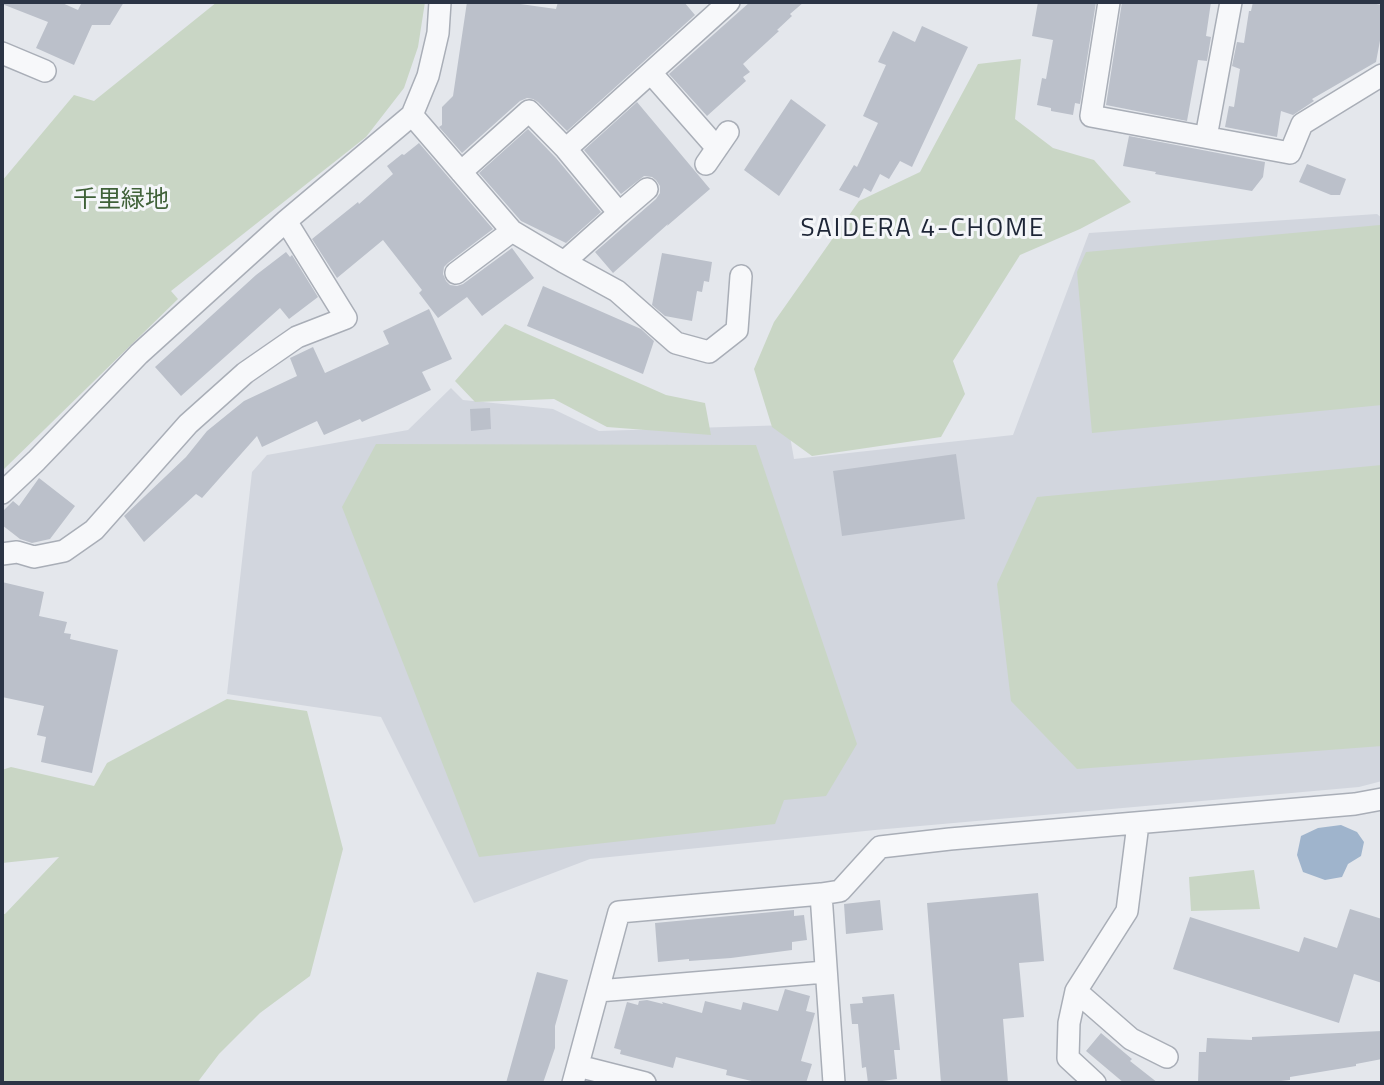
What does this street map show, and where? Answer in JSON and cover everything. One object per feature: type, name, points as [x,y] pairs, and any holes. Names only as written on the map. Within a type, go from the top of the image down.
[{"type":"street","points":[[2,493],[139,354],[286,221],[412,115],[428,76],[438,33],[440,2]]},
{"type":"street","points":[[566,149],[651,73],[705,9],[729,2]]},
{"type":"street","points":[[1109,2],[1091,116],[1290,153],[1302,124],[1382,75]]},
{"type":"street","points":[[1206,137],[1230,2]]},
{"type":"street","points":[[2,53],[45,71]]},
{"type":"street","points":[[651,73],[717,148]]},
{"type":"street","points":[[461,172],[529,111],[566,149],[619,214]]},
{"type":"street","points":[[412,115],[512,230],[617,291],[676,343],[709,352],[737,330],[741,276]]},
{"type":"street","points":[[564,262],[647,189]]},
{"type":"street","points":[[2,554],[17,552],[34,556],[64,551],[94,530],[188,424],[246,373],[297,337],[346,318],[286,221]]},
{"type":"street","points":[[456,274],[512,230]]},
{"type":"street","points":[[645,1083],[576,1074],[619,912],[840,891],[880,847],[1382,799]]},
{"type":"street","points":[[1095,1083],[1068,1058],[1069,1023],[1076,991],[1127,911],[1138,824]]},
{"type":"street","points":[[821,894],[834,1083]]},
{"type":"street","points":[[598,991],[825,972]]},
{"type":"street","points":[[1076,991],[1131,1040],[1167,1057]]},
{"type":"shaded area","points":[[1377,214],[1382,218],[1382,781],[1359,787],[875,830],[590,859],[474,903],[381,717],[227,694],[252,472],[267,455],[408,430],[451,388],[463,400],[553,409],[599,431],[788,425],[794,459],[1013,435],[1089,233]]},
{"type":"green space","name":"千里緑地","points":[[217,2],[425,2],[418,47],[404,88],[366,137],[171,291],[178,299],[2,471],[2,181],[74,95],[94,101]]},
{"type":"green space","points":[[1021,59],[1015,119],[1053,148],[1094,160],[1131,202],[1080,229],[1020,255],[953,361],[965,394],[941,437],[812,456],[772,427],[754,369],[774,322],[859,201],[920,172],[978,64]]},
{"type":"green space","points":[[1380,225],[1382,405],[1092,433],[1077,272],[1086,252]]},
{"type":"green space","points":[[505,324],[666,395],[705,403],[711,435],[607,427],[554,399],[475,402],[455,381]]},
{"type":"green space","points":[[376,444],[756,445],[857,744],[826,796],[784,800],[775,824],[479,857],[342,507]]},
{"type":"green space","points":[[1382,465],[1382,746],[1077,769],[1011,701],[997,584],[1037,497]]},
{"type":"green space","points":[[227,699],[307,711],[343,849],[310,976],[260,1013],[219,1054],[197,1083],[2,1083],[2,914],[5,914],[59,857],[2,863],[2,770],[11,767],[94,786],[107,763]]},
{"type":"green space","points":[[1254,870],[1260,909],[1191,911],[1189,877]]},
{"type":"water","points":[[1341,825],[1357,832],[1364,842],[1361,856],[1348,864],[1342,877],[1325,880],[1303,872],[1297,855],[1301,836],[1318,828]]},
{"type":"building","points":[[2,2],[60,2],[78,10],[82,2],[124,2],[110,25],[92,25],[74,65],[36,48],[48,22]]},
{"type":"building","points":[[467,2],[506,2],[556,9],[558,2],[684,2],[695,15],[567,131],[538,102],[527,98],[520,101],[462,153],[439,127],[442,125],[442,107],[453,96]]},
{"type":"building","points":[[750,2],[804,2],[790,14],[792,16],[777,30],[779,31],[743,64],[750,72],[743,77],[746,81],[707,116],[669,74]]},
{"type":"building","points":[[1038,2],[1096,2],[1080,104],[1075,103],[1073,115],[1037,105],[1042,78],[1046,79],[1053,40],[1032,36]]},
{"type":"building","points":[[1122,2],[1211,2],[1206,36],[1211,37],[1207,61],[1198,60],[1187,121],[1106,105]]},
{"type":"building","points":[[1253,2],[1365,2],[1382,5],[1382,30],[1376,62],[1312,99],[1314,101],[1293,115],[1281,111],[1277,137],[1225,127],[1229,106],[1234,107],[1240,69],[1232,66],[1237,42],[1244,43]]},
{"type":"building","points":[[922,26],[968,47],[912,167],[900,161],[889,179],[880,174],[871,192],[864,188],[859,198],[839,190],[854,165],[857,167],[878,123],[863,116],[886,65],[878,62],[893,31],[915,42]]},
{"type":"building","points":[[791,99],[826,125],[779,196],[744,170]]},
{"type":"building","points":[[637,102],[710,189],[613,273],[595,252],[656,199],[660,186],[652,177],[644,176],[621,194],[584,150]]},
{"type":"building","points":[[528,129],[601,212],[566,243],[521,221],[479,173]]},
{"type":"building","points":[[1129,136],[1265,162],[1263,177],[1252,191],[1123,166]]},
{"type":"building","points":[[419,143],[493,229],[444,267],[446,281],[450,285],[463,284],[512,248],[534,278],[482,316],[467,297],[438,318],[419,293],[422,290],[383,240],[337,278],[312,239],[358,202],[359,204],[393,174],[387,166]]},
{"type":"building","points":[[1307,164],[1346,179],[1340,195],[1331,195],[1299,182]]},
{"type":"building","points":[[286,252],[290,257],[292,255],[318,297],[289,319],[280,308],[181,396],[155,367],[256,275]]},
{"type":"building","points":[[662,253],[712,262],[709,282],[704,281],[702,292],[697,291],[692,321],[665,316],[652,305]]},
{"type":"building","points":[[543,286],[641,329],[654,341],[643,374],[527,326]]},
{"type":"building","points":[[429,309],[452,359],[422,372],[431,390],[362,422],[360,419],[324,435],[317,421],[262,447],[257,436],[202,498],[196,494],[144,542],[124,516],[186,457],[207,431],[244,401],[297,376],[290,358],[313,347],[325,373],[389,344],[383,331]]},
{"type":"building","points":[[490,408],[491,429],[471,431],[470,409]]},
{"type":"building","points":[[956,454],[965,519],[842,536],[833,471]]},
{"type":"building","points":[[39,478],[75,506],[50,539],[32,543],[20,539],[2,525],[2,512],[13,501],[19,506]]},
{"type":"building","points":[[2,582],[44,592],[39,616],[67,622],[64,633],[71,634],[70,639],[118,650],[92,773],[41,762],[46,737],[37,735],[44,706],[2,697]]},
{"type":"building","points":[[1038,893],[1044,961],[1019,963],[1024,1017],[1003,1019],[1008,1083],[941,1083],[927,903]]},
{"type":"building","points":[[880,900],[883,930],[846,934],[844,904]]},
{"type":"building","points":[[1350,909],[1382,919],[1382,983],[1354,974],[1339,1023],[1173,969],[1190,917],[1299,952],[1304,937],[1337,948]]},
{"type":"building","points":[[794,910],[794,916],[804,915],[807,940],[792,942],[792,950],[731,958],[658,962],[655,923]]},
{"type":"building","points":[[537,972],[568,980],[555,1026],[555,1048],[543,1083],[506,1083]]},
{"type":"building","points":[[785,989],[810,996],[806,1011],[815,1013],[801,1061],[812,1064],[806,1083],[760,1083],[726,1075],[727,1070],[676,1057],[673,1068],[620,1054],[621,1050],[614,1048],[627,1002],[638,1005],[639,1001],[647,1000],[663,1004],[662,1002],[702,1013],[705,1001],[741,1010],[743,1002],[778,1011]]},
{"type":"building","points":[[894,994],[900,1050],[894,1050],[897,1079],[868,1083],[866,1067],[862,1068],[858,1024],[852,1024],[850,1004],[863,1003],[862,997]]},
{"type":"building","points":[[1382,1031],[1382,1059],[1290,1077],[1290,1080],[1281,1083],[1198,1083],[1199,1052],[1206,1052],[1207,1038],[1252,1040],[1252,1037]]},
{"type":"building","points":[[1101,1033],[1158,1083],[1124,1083],[1086,1051]]},
{"type":"district","name":"SAIDERA 4-CHOME","points":[[923,230]]}]
